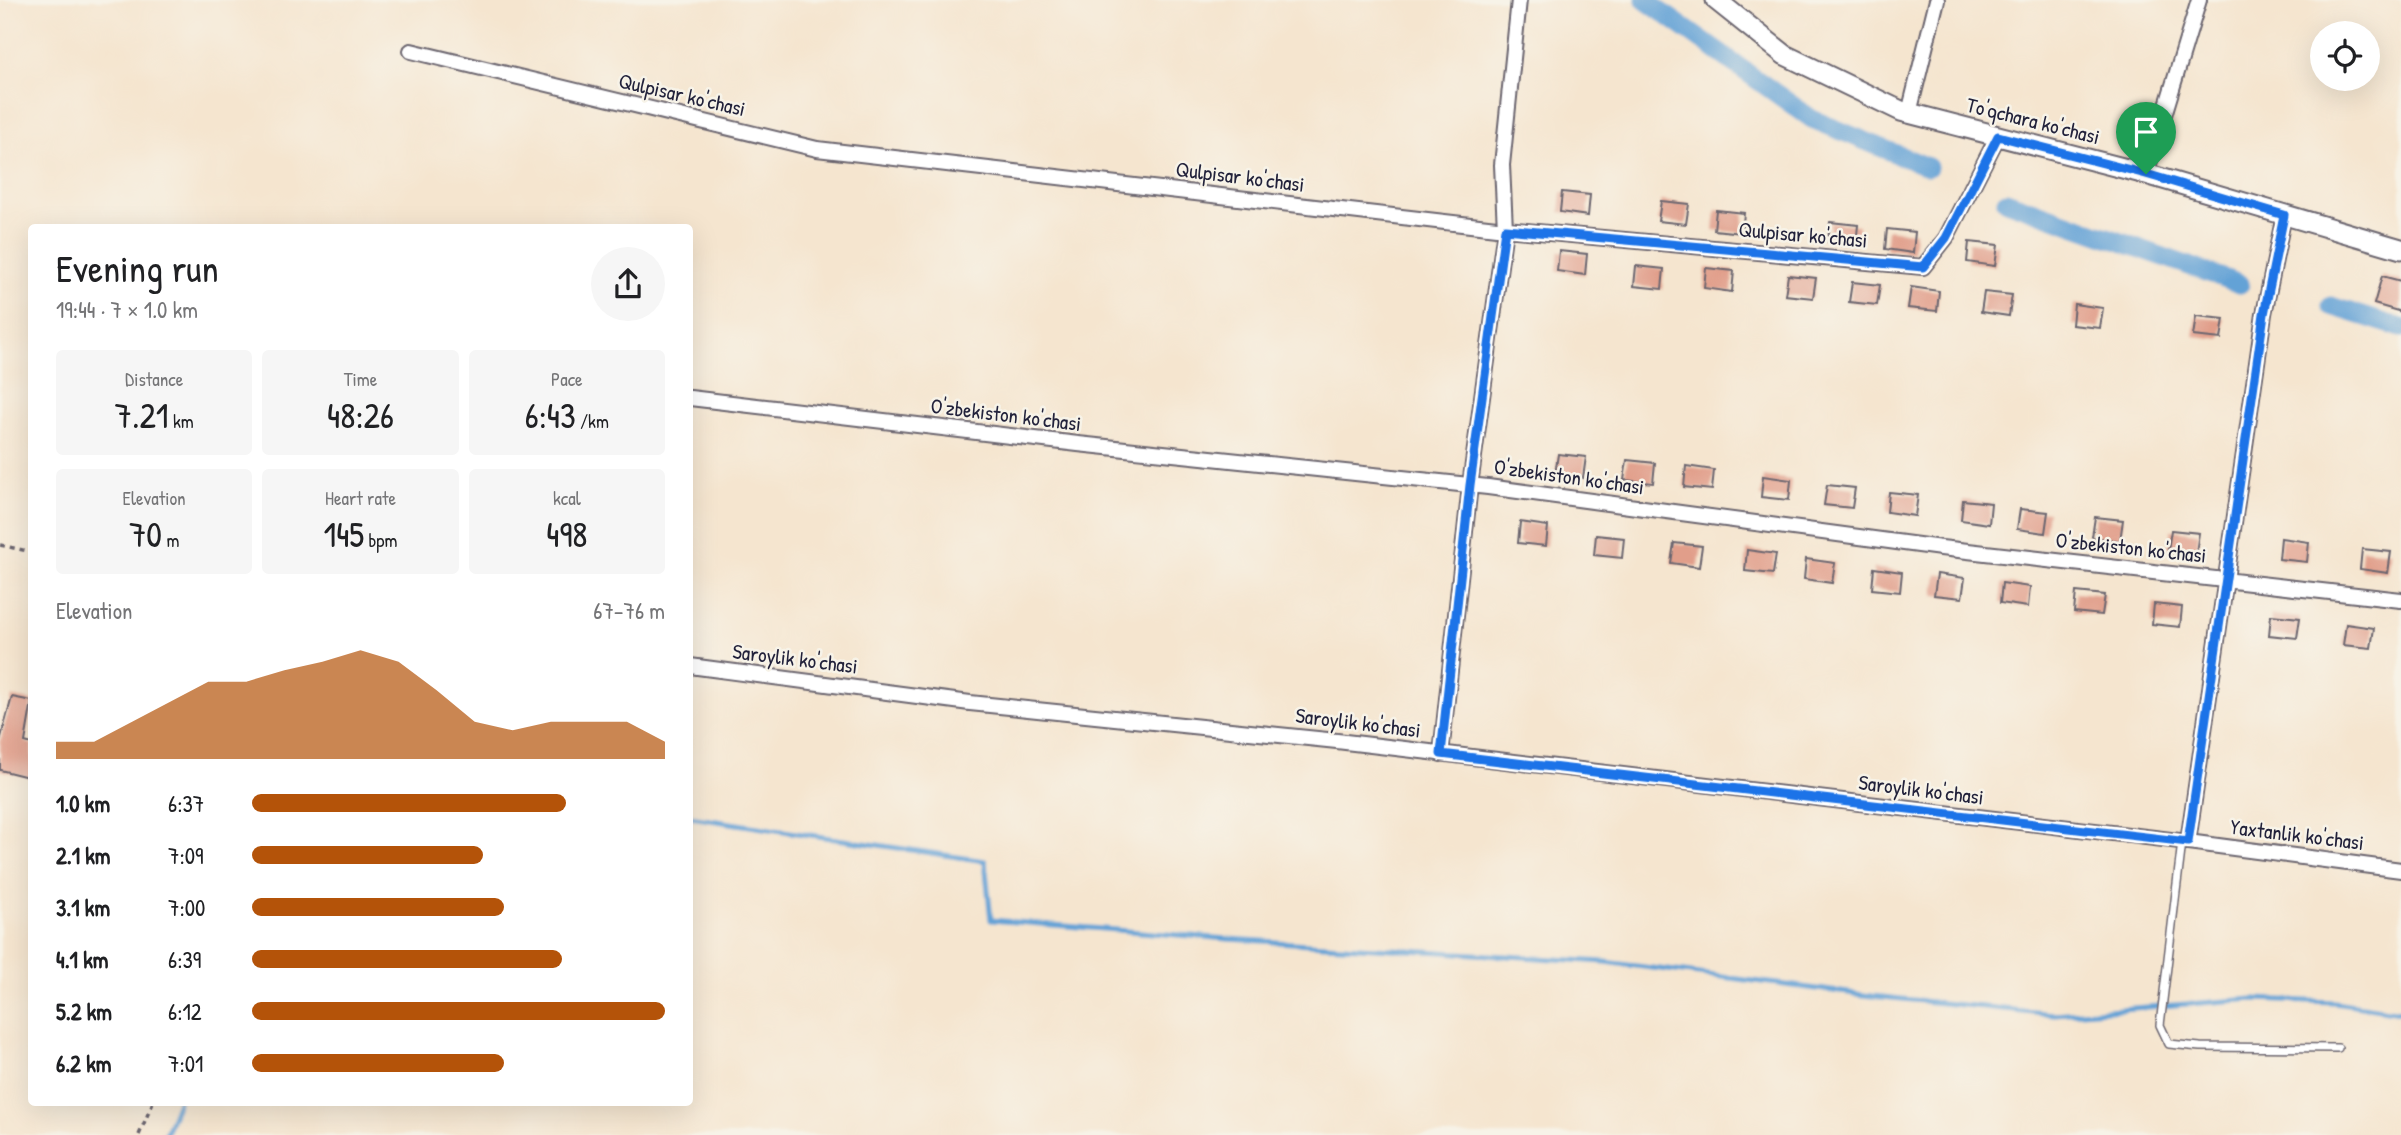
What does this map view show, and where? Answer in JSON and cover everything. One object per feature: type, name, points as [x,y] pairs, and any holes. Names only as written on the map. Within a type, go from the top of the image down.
[{"type":"street","points":[[1441,754],[1470,485],[1505,229],[1502,165],[1519,0]]},
{"type":"street","name":"To'qchara ko'chasi","points":[[1716,0],[1785,55],[1909,113],[2146,174],[2401,249]]},
{"type":"street","points":[[1909,113],[1937,0]]},
{"type":"street","points":[[2146,174],[2199,0]]},
{"type":"street","name":"Qulpisar ko'chasi","points":[[411,51],[817,149],[1505,229],[1923,267],[1946,238],[1998,136]]},
{"type":"street","points":[[2185,842],[2227,580],[2264,314],[2284,215]]},
{"type":"street","name":"O'zbekiston ko'chasi","points":[[693,398],[1078,444],[1470,485],[1941,548],[2401,600]]},
{"type":"street","name":"Saroylik ko'chasi","points":[[693,666],[970,703],[1441,754],[2185,842]]},
{"type":"street","name":"Yaxtanlik ko'chasi","points":[[2185,842],[2401,870]]},
{"type":"lane","points":[[2185,842],[2160,1025],[2169,1044],[2200,1047],[2338,1048]]},
{"type":"path","points":[[0,545],[28,551]]},
{"type":"path","points":[[139,1135],[151,1106]]},
{"type":"building","points":[[1562,192],[1590,195],[1588,216],[1560,212]]},
{"type":"building","points":[[1661,201],[1689,204],[1686,224],[1658,221]]},
{"type":"building","points":[[1716,210],[1744,213],[1742,233],[1714,230]]},
{"type":"building","points":[[1830,222],[1858,225],[1856,245],[1828,242]]},
{"type":"building","points":[[1887,229],[1915,232],[1913,253],[1885,249]]},
{"type":"building","points":[[1969,242],[1998,245],[1995,266],[1967,262]]},
{"type":"building","points":[[1559,251],[1587,254],[1585,275],[1557,271]]},
{"type":"building","points":[[1636,266],[1664,269],[1662,289],[1634,286]]},
{"type":"building","points":[[1706,268],[1734,271],[1732,292],[1704,288]]},
{"type":"building","points":[[1788,275],[1816,278],[1813,298],[1785,295]]},
{"type":"building","points":[[2382,276],[2401,281],[2401,312],[2374,304]]},
{"type":"building","points":[[1852,282],[1880,285],[1877,305],[1849,302]]},
{"type":"building","points":[[1911,287],[1939,291],[1937,311],[1908,308]]},
{"type":"building","points":[[1984,292],[2012,295],[2009,316],[1981,312]]},
{"type":"building","points":[[2074,304],[2103,308],[2100,328],[2072,325]]},
{"type":"building","points":[[2196,316],[2224,319],[2221,339],[2193,336]]},
{"type":"building","points":[[1558,454],[1586,457],[1583,478],[1555,474]]},
{"type":"building","points":[[1627,460],[1655,463],[1653,483],[1624,480]]},
{"type":"building","points":[[1686,466],[1714,470],[1712,490],[1684,487]]},
{"type":"building","points":[[1763,476],[1791,480],[1789,500],[1761,497]]},
{"type":"building","points":[[1827,485],[1855,488],[1852,508],[1824,505]]},
{"type":"building","points":[[1889,492],[1918,495],[1915,516],[1887,512]]},
{"type":"building","points":[[1963,500],[1991,503],[1989,524],[1961,520]]},
{"type":"building","points":[[2020,509],[2048,512],[2045,533],[2017,529]]},
{"type":"building","points":[[2095,517],[2123,520],[2120,541],[2092,537]]},
{"type":"building","points":[[1520,522],[1548,526],[1546,546],[1518,543]]},
{"type":"building","points":[[2171,530],[2199,533],[2196,553],[2168,550]]},
{"type":"building","points":[[1596,535],[1624,538],[1622,558],[1594,555]]},
{"type":"building","points":[[2281,538],[2309,542],[2307,562],[2279,559]]},
{"type":"building","points":[[1674,543],[1702,546],[1699,567],[1671,563]]},
{"type":"building","points":[[2362,549],[2391,552],[2388,573],[2360,569]]},
{"type":"building","points":[[1747,550],[1776,554],[1773,574],[1745,571]]},
{"type":"building","points":[[1806,559],[1835,563],[1832,583],[1804,579]]},
{"type":"building","points":[[1874,568],[1902,572],[1900,592],[1872,589]]},
{"type":"building","points":[[1937,574],[1965,578],[1962,598],[1934,595]]},
{"type":"building","points":[[2002,583],[2030,587],[2028,607],[2000,603]]},
{"type":"building","points":[[2076,592],[2105,595],[2102,615],[2074,612]]},
{"type":"building","points":[[2154,604],[2182,607],[2180,627],[2152,624]]},
{"type":"building","points":[[2271,615],[2300,618],[2297,638],[2269,635]]},
{"type":"building","points":[[2346,624],[2374,628],[2371,648],[2343,645]]},
{"type":"building","points":[[12,697],[28,700],[25,742],[28,743],[28,777],[0,770],[0,741]]},
{"type":"waterway","points":[[1645,0],[1812,119],[1928,167]]},
{"type":"waterway","points":[[2006,201],[2240,284]]},
{"type":"waterway","points":[[2331,306],[2401,328]]},
{"type":"waterway","points":[[693,817],[985,861],[991,920],[1228,939],[1605,962],[1872,996],[2054,1014],[2254,999],[2334,1002],[2401,1012]]},
{"type":"waterway","points":[[165,1135],[176,1106]]},
{"type":"route","points":[[1998,136],[2146,174],[2284,215],[2264,314],[2188,842],[1441,754],[1470,485],[1505,229],[1923,267],[1946,238],[1998,136]]}]
